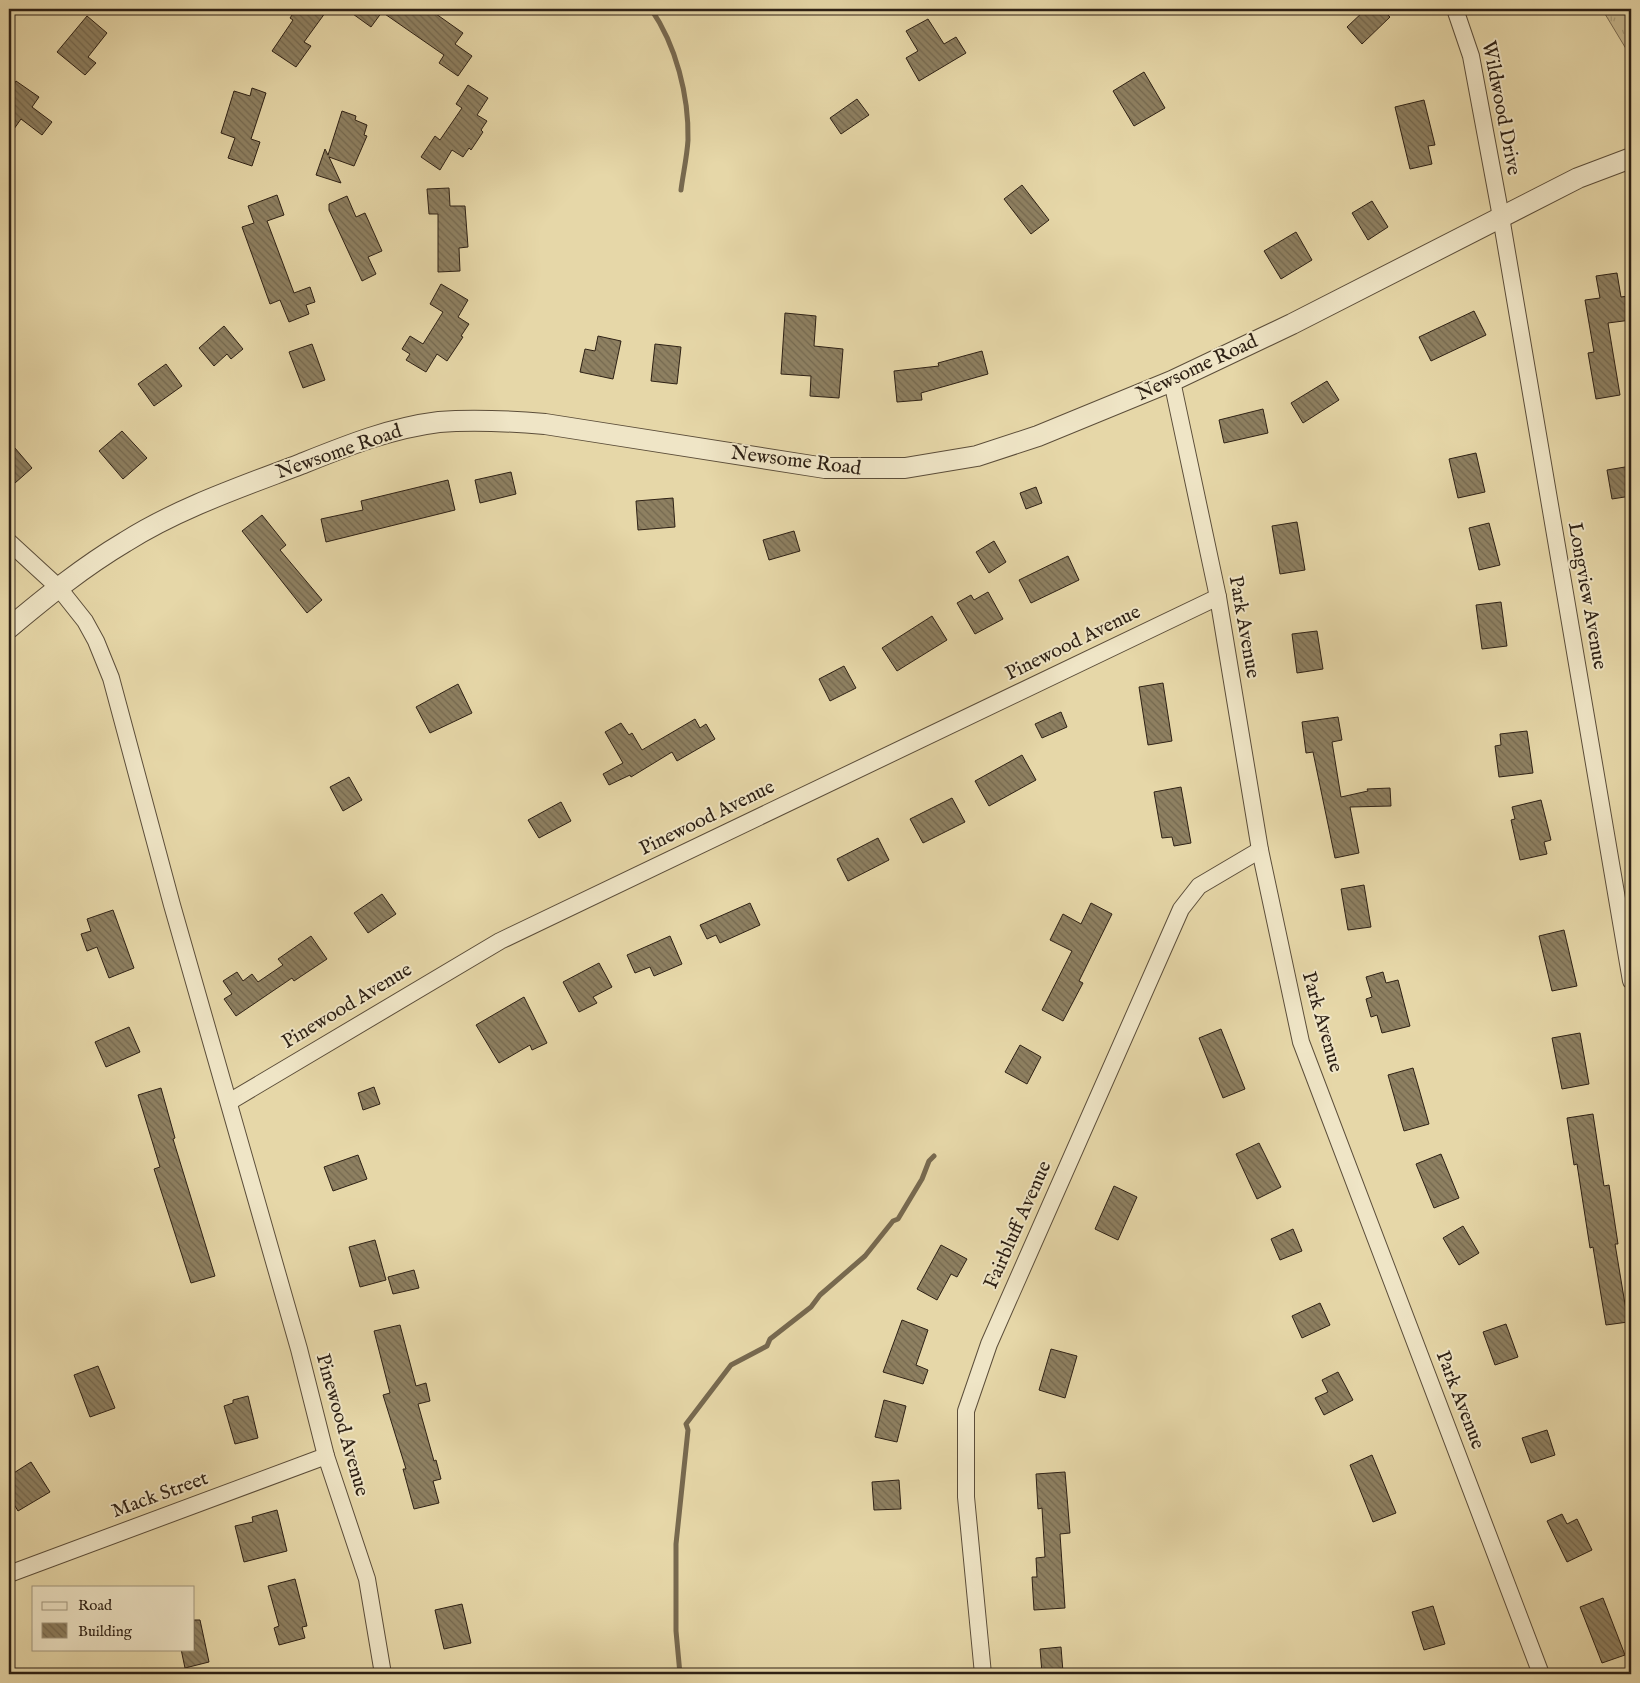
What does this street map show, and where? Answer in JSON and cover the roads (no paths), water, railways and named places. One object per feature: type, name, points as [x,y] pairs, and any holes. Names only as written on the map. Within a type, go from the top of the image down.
[{"type":"street","name":"Wildwood Drive","points":[[1455,9],[1471,56],[1500,217]]},
{"type":"street","name":"Newsome Road","points":[[9,628],[58,587],[125,542],[182,512],[236,488],[376,435],[410,428],[457,421],[509,421],[604,432],[825,468],[905,468],[977,456],[1029,439],[1172,381],[1284,328],[1578,178],[1631,158]]},
{"type":"street","name":"Longview Avenue","points":[[1500,217],[1631,981]]},
{"type":"street","name":"Park Avenue","points":[[1172,381],[1218,597],[1260,850],[1302,1042],[1541,1674]]},
{"type":"street","name":"Pinewood Avenue","points":[[9,542],[58,587],[96,641],[111,678],[175,914],[296,1340],[326,1456],[367,1579],[383,1674]]},
{"type":"street","name":"Pinewood Avenue","points":[[229,1102],[500,941],[1218,597]]},
{"type":"street","name":"Fairbluff Avenue","points":[[983,1674],[966,1497],[966,1412],[969,1403],[989,1344],[1181,909],[1199,886],[1260,850]]},
{"type":"street","name":"Mack Street","points":[[9,1574],[326,1456]]},
{"type":"waterway","points":[[651,9],[660,23],[674,55],[686,106],[688,140],[681,190]]},
{"type":"waterway","points":[[680,1674],[676,1631],[676,1544],[688,1430],[686,1424],[731,1365],[767,1346],[770,1339],[811,1307],[820,1295],[865,1256],[893,1221],[898,1219],[922,1179],[929,1161],[934,1156]]}]
